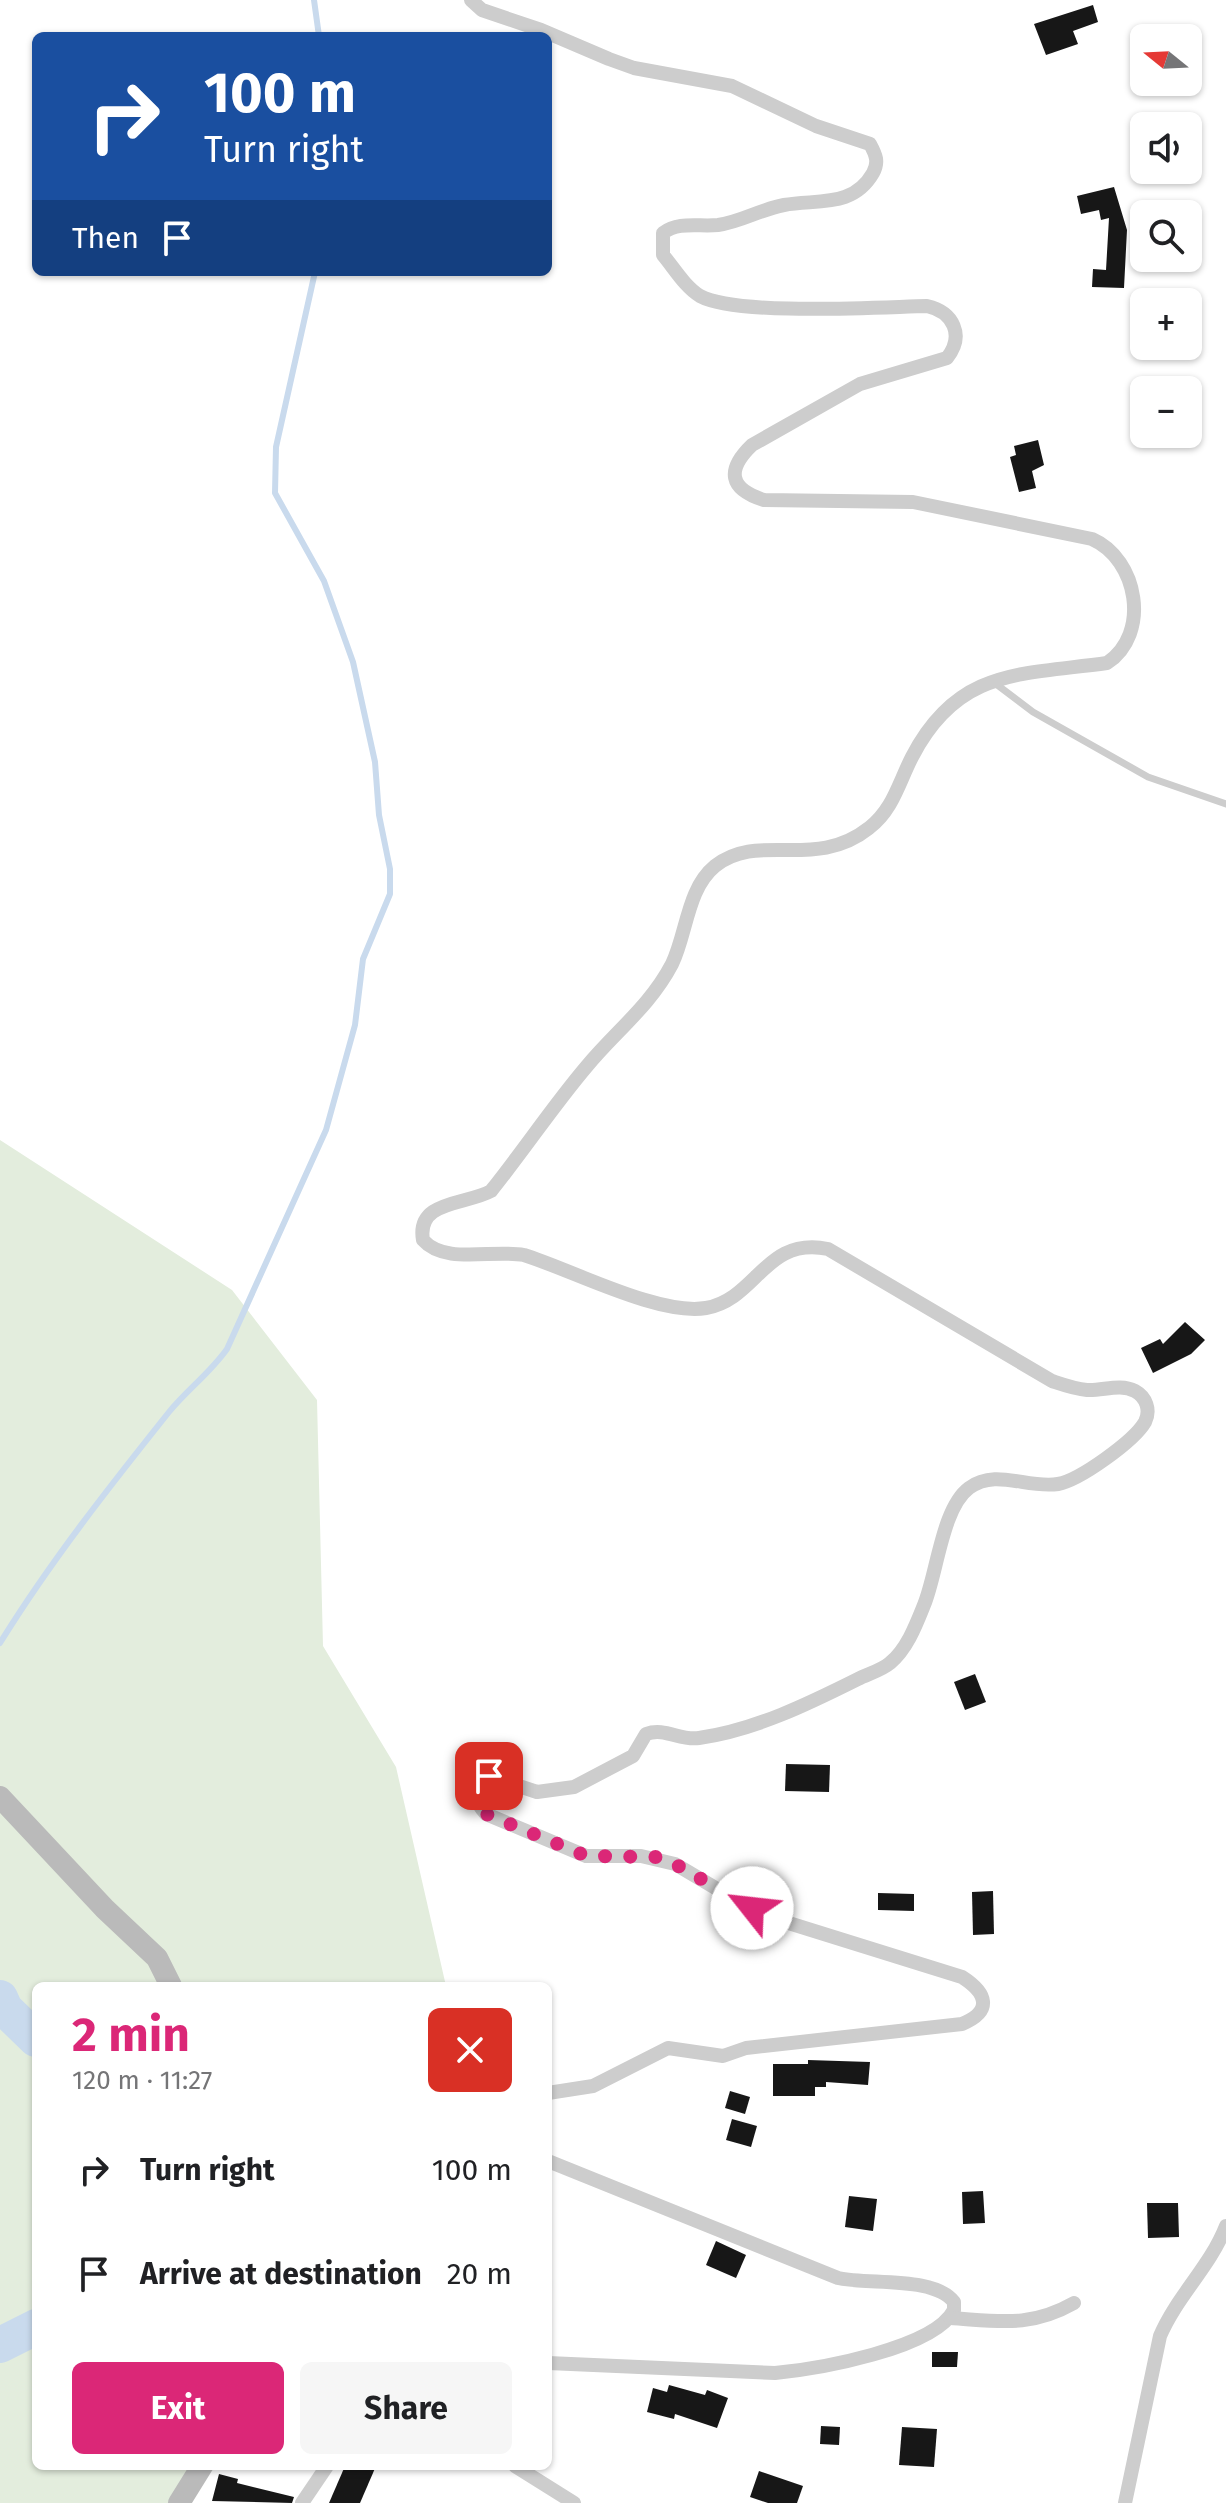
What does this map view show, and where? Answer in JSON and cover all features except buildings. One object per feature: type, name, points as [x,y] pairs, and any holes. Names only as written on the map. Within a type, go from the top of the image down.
[{"type":"main road","points":[[0,1797],[105,1909],[157,1958],[169,1982]]},
{"type":"main road","points":[[179,2503],[200,2470]]},
{"type":"street","points":[[471,0],[482,10],[546,32]]},
{"type":"street","points":[[552,35],[634,68],[732,86],[816,126],[870,144],[876,155],[876,166],[853,196],[783,205],[719,225],[672,227],[661,240],[663,255],[690,288],[718,301],[790,307],[927,306],[940,309],[952,319],[955,338],[947,358],[860,384],[832,397],[752,445],[739,457],[734,472],[737,485],[748,495],[764,500],[913,502],[1076,535],[1107,546],[1120,563],[1132,596],[1135,620],[1132,639],[1122,654],[1107,663],[990,680],[969,691],[937,720],[919,744],[887,810],[870,828],[822,850],[756,850],[732,855],[713,868],[692,901],[673,962],[636,1018],[576,1078],[491,1191],[478,1199],[436,1208],[426,1215],[421,1228],[429,1247],[445,1254],[504,1251],[524,1255],[649,1301],[688,1310],[710,1308],[728,1299],[783,1253],[799,1247],[828,1249],[1052,1381],[1090,1391],[1132,1389],[1142,1396],[1148,1416],[1139,1432],[1079,1475],[1060,1484],[996,1478],[979,1481],[965,1491],[954,1507],[936,1572],[914,1629],[890,1663],[831,1692],[732,1732],[695,1739],[662,1731],[646,1734],[633,1756],[574,1787],[537,1792],[489,1776],[479,1779],[475,1789],[477,1803],[486,1814],[586,1856],[656,1857],[675,1864],[729,1896],[779,1920],[962,1977],[978,1987],[983,2008],[975,2019],[962,2024],[746,2048],[723,2056],[668,2048],[593,2086],[552,2092]]},
{"type":"street","points":[[552,2163],[838,2278],[927,2285],[940,2290],[954,2302],[950,2318]]},
{"type":"street","points":[[1125,2503],[1160,2336],[1172,2313],[1216,2250],[1226,2226]]},
{"type":"street","points":[[552,2363],[775,2373],[806,2370],[840,2365],[894,2346],[936,2328],[950,2318],[1030,2322],[1050,2317],[1074,2303]]},
{"type":"street","points":[[302,2503],[324,2470]]},
{"type":"street","points":[[521,2470],[574,2503]]},
{"type":"lane","points":[[990,680],[1033,712],[1148,777],[1226,804]]},
{"type":"green space","points":[[0,1140],[232,1290],[317,1400],[323,1646],[396,1767],[445,1982],[32,1982],[32,2470],[213,2470],[172,2503],[0,2503]]},
{"type":"waterway","points":[[314,0],[318,32]]},
{"type":"waterway","points":[[0,1643],[39,1583],[103,1496],[169,1412],[227,1349],[326,1130],[355,1025],[363,959],[390,894],[390,869],[379,815],[375,762],[353,662],[324,581],[275,493],[276,447],[314,276]]},
{"type":"waterway","points":[[0,1998],[5,2009],[32,2035]]},
{"type":"waterway","points":[[0,2345],[32,2329]]},
{"type":"route","points":[[489,1776],[479,1779],[475,1789],[477,1803],[486,1814],[586,1856],[656,1857],[675,1864],[752,1908]]}]
